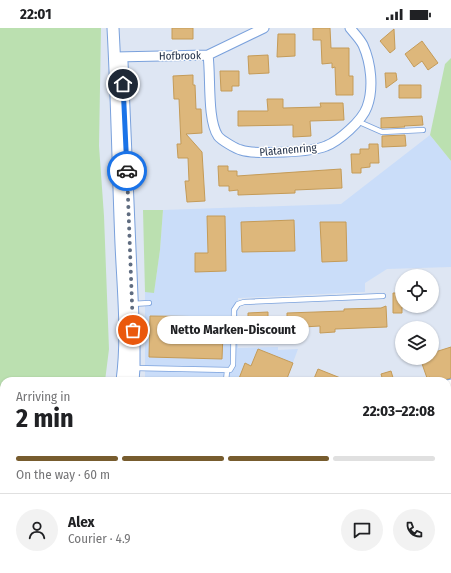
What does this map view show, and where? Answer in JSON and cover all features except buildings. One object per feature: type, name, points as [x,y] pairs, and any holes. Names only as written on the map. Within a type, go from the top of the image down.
[{"type":"street","points":[[113,28],[118,57]]},
{"type":"street","points":[[120,28],[118,57],[121,246],[128,304],[129,368],[132,377]]},
{"type":"street","name":"Hofbrook","points":[[118,57],[208,55],[264,28]]},
{"type":"street","name":"Platanenring","points":[[208,55],[210,70],[211,112],[214,128],[219,137],[241,150],[257,153],[300,151],[326,146],[348,132],[367,108],[371,85],[369,64],[362,44],[350,28]]},
{"type":"street","points":[[124,377],[129,368]]},
{"type":"lane","points":[[357,121],[382,132],[423,130]]},
{"type":"lane","points":[[129,368],[230,370],[233,365],[234,310],[238,304],[244,302],[383,296]]},
{"type":"lane","points":[[128,304],[149,303]]},
{"type":"lane","points":[[226,371],[226,377]]},
{"type":"shaded area","points":[[430,135],[451,161],[451,267],[387,269],[365,283],[365,292],[238,298],[238,348],[278,347],[278,350],[298,349],[288,376],[290,377],[145,377],[145,292],[154,292],[160,250],[163,210],[341,204]]},
{"type":"green space","points":[[0,28],[101,28],[99,146],[104,216],[109,349],[106,377],[0,377]]},
{"type":"green space","points":[[451,58],[451,161],[430,135],[445,64]]},
{"type":"green space","points":[[143,210],[163,210],[160,250],[154,293],[145,292]]},
{"type":"way so far","points":[[127,171],[133,330]]},
{"type":"place","name":"Netto Marken-Discount","points":[[133,330]]},
{"type":"route","points":[[123,84],[127,171]]}]
